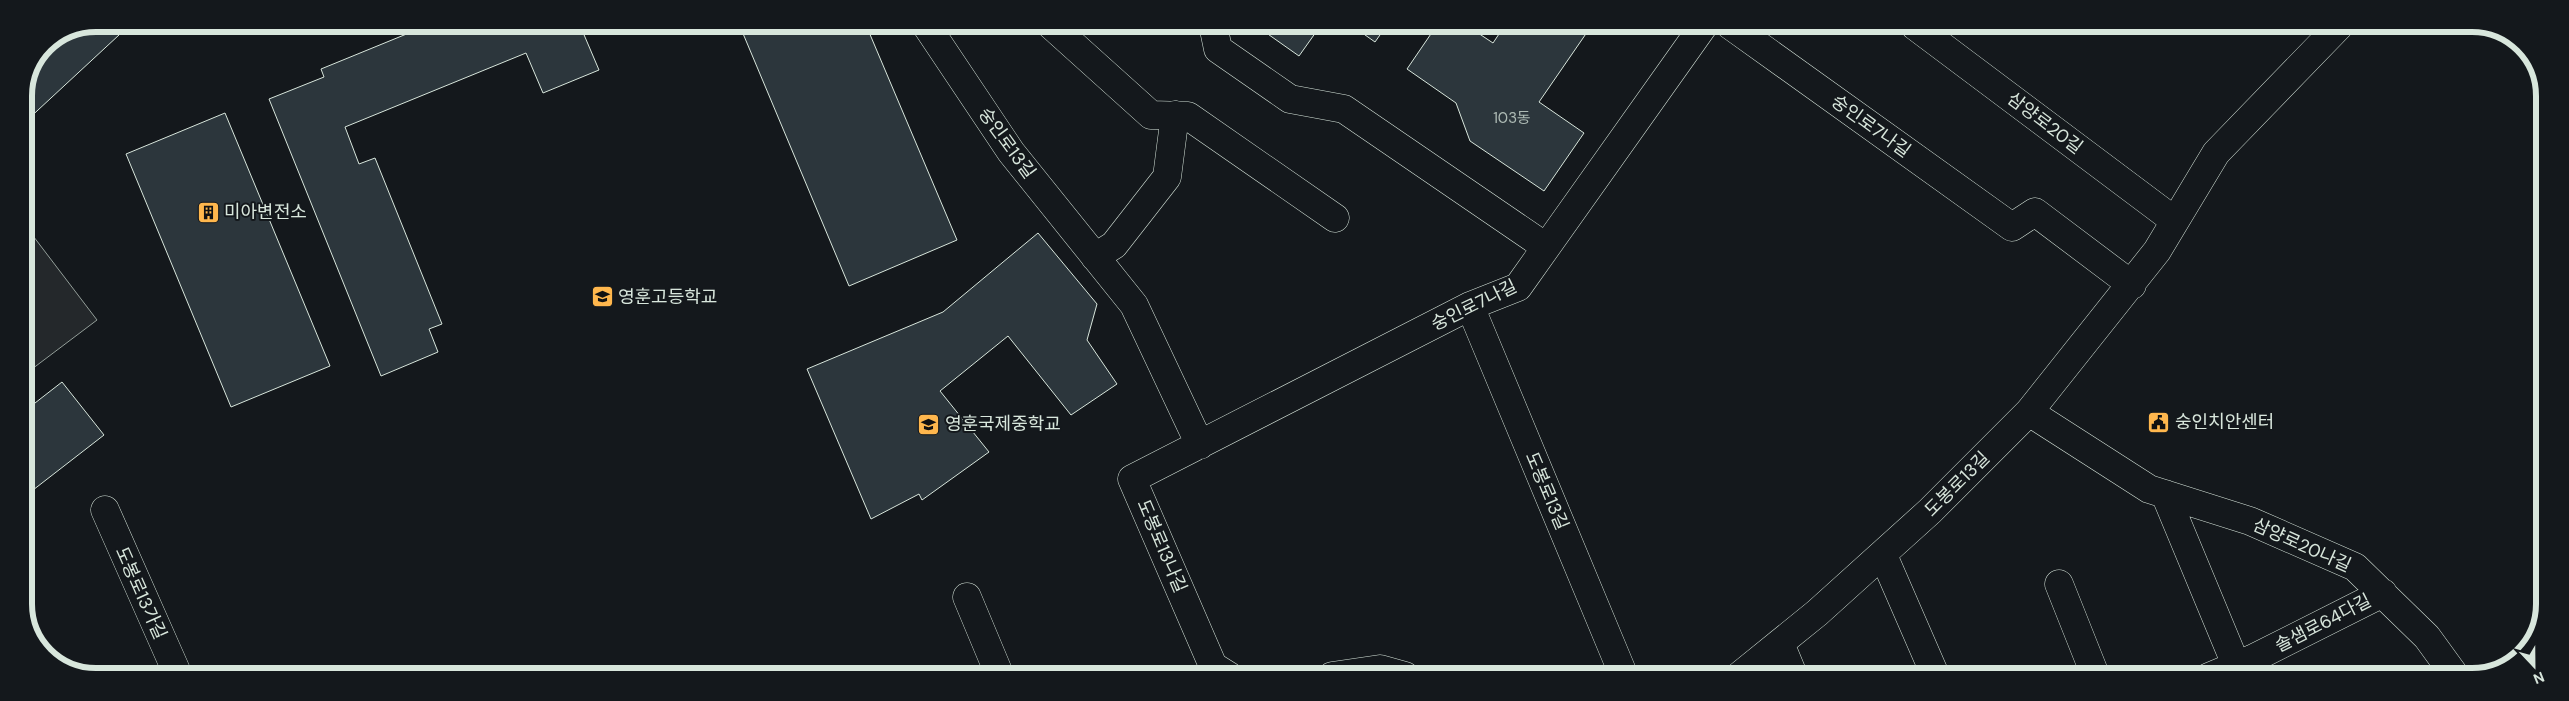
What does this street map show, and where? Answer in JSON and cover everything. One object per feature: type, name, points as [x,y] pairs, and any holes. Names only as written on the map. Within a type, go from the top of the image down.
[{"type":"street","name":"숭인로13길","points":[[931,32],[1011,152],[1134,305],[1200,445]]},
{"type":"street","points":[[1059,32],[1151,115],[1188,116],[1335,218]]},
{"type":"street","points":[[1214,32],[1218,49],[1290,99],[1344,109],[1546,247]]},
{"type":"street","name":"숭인로7나길","points":[[1200,445],[1470,306],[1518,287],[1699,32]]},
{"type":"street","name":"숭인로7나길","points":[[1740,32],[2012,227],[2034,212],[2132,285]]},
{"type":"street","name":"삼양로20길","points":[[1923,32],[2175,221]]},
{"type":"street","points":[[2029,412],[2132,285],[2175,221],[2216,153],[2333,32]]},
{"type":"street","points":[[1095,257],[1114,245],[1167,178],[1175,115]]},
{"type":"street","name":"도봉로13길","points":[[1470,306],[1621,668]]},
{"type":"street","name":"도봉로13길","points":[[1748,668],[1883,555],[2029,412]]},
{"type":"street","name":"삼양로20나길","points":[[2029,412],[2149,489],[2250,521],[2356,567],[2427,637],[2449,668]]},
{"type":"street","name":"도봉로13나길","points":[[1200,445],[1132,479],[1214,666],[1217,668]]},
{"type":"street","points":[[2165,494],[2238,668]]},
{"type":"street","name":"도봉로13가길","points":[[105,510],[175,668]]},
{"type":"street","points":[[1883,555],[1932,668]]},
{"type":"street","points":[[2059,584],[2092,668]]},
{"type":"street","name":"솔샘로64다길","points":[[2245,668],[2383,593]]},
{"type":"street","points":[[967,597],[997,668]]},
{"type":"street","points":[[1780,643],[1790,668]]},
{"type":"shaded area","points":[[33,236],[97,320],[33,368]]},
{"type":"building","points":[[118,32],[119,35],[33,115],[34,84],[37,72],[51,51],[72,37],[84,34]]},
{"type":"building","points":[[411,32],[583,32],[599,70],[543,93],[526,53],[345,127],[359,164],[375,158],[442,324],[429,329],[438,352],[381,376],[269,99],[324,77],[321,69]]},
{"type":"building","points":[[742,32],[869,32],[957,240],[849,286]]},
{"type":"building","points":[[1265,32],[1316,32],[1299,56]]},
{"type":"building","points":[[1361,32],[1382,32],[1375,42]]},
{"type":"building","points":[[1432,32],[1476,32],[1493,43],[1500,32],[1587,32],[1539,102],[1584,133],[1544,191],[1470,141],[1456,103],[1407,69]]},
{"type":"building","name":"미아변전소","points":[[225,113],[330,366],[231,407],[126,154]]},
{"type":"building","points":[[1038,233],[1097,304],[1087,340],[1117,384],[1071,415],[1008,336],[940,391],[989,452],[922,500],[919,494],[871,519],[807,369],[943,312]]},
{"type":"building","points":[[62,382],[104,435],[33,490],[33,405]]},
{"type":"place","name":"미아변전소","points":[[208,212]]},
{"type":"place","name":"영훈고등학교","points":[[602,297]]},
{"type":"place","name":"숭인치안센터","points":[[2159,422]]},
{"type":"place","name":"영훈국제중학교","points":[[929,424]]}]
